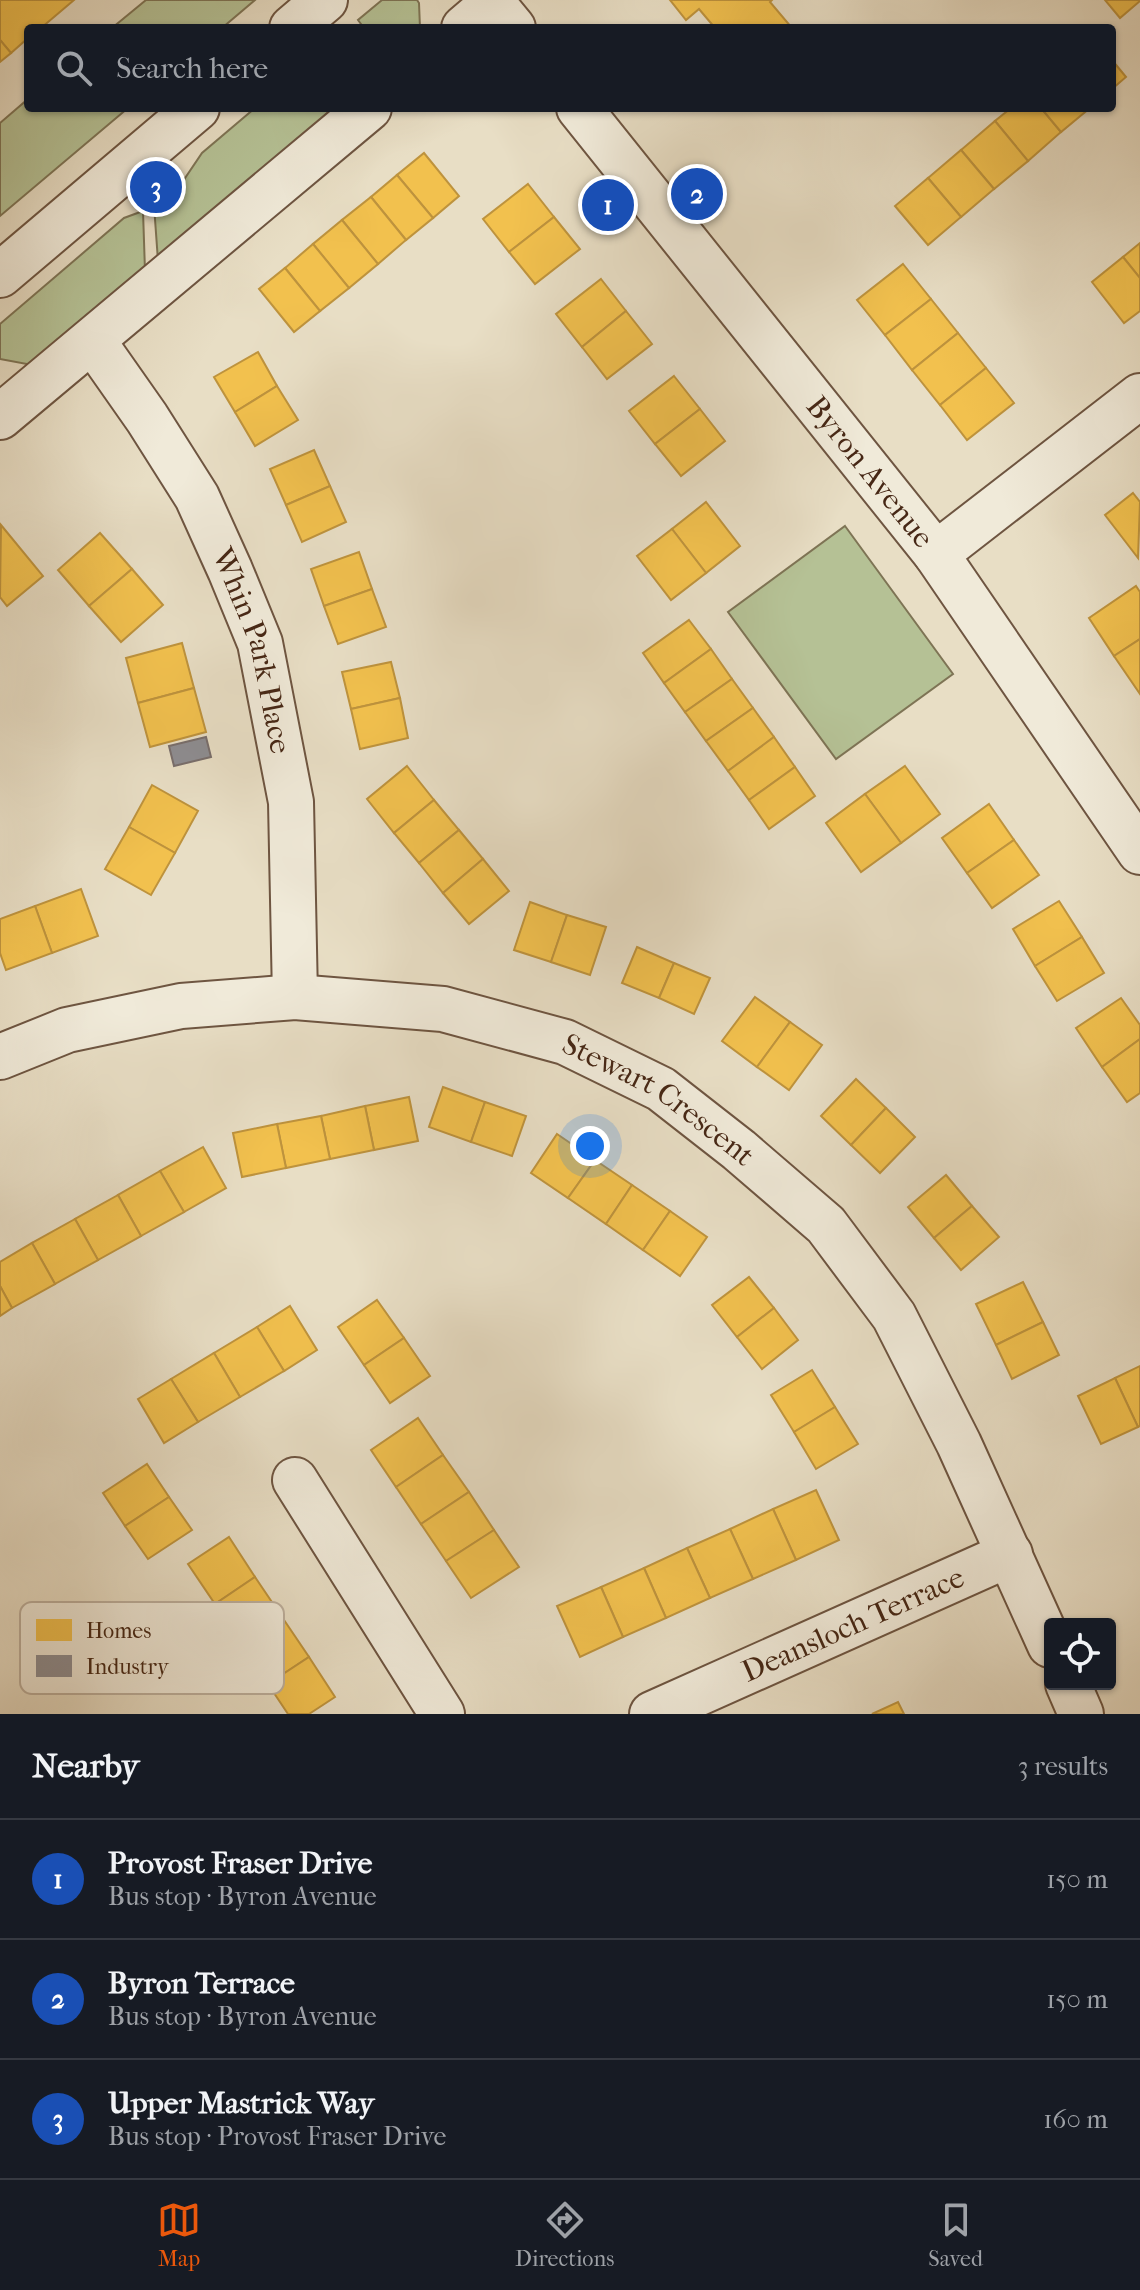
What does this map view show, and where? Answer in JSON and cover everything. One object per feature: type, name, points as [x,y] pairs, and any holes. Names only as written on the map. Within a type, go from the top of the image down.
[{"type":"street","points":[[297,24],[325,0]]},
{"type":"street","points":[[0,275],[192,112]]},
{"type":"street","points":[[0,417],[364,112]]},
{"type":"street","name":"Byron Avenue","points":[[582,112],[936,554],[1140,852]]},
{"type":"street","name":"Whin Park Place","points":[[93,341],[197,497],[260,643],[291,802],[295,997]]},
{"type":"street","points":[[936,554],[1140,396]]},
{"type":"street","name":"Stewart Crescent","points":[[0,1057],[67,1030],[181,1006],[295,997],[443,1009],[565,1042],[661,1089],[739,1150],[826,1225],[894,1316],[959,1444],[1044,1631]]},
{"type":"street","points":[[295,1480],[442,1714]]},
{"type":"street","name":"Deansloch Terrace","points":[[652,1714],[1010,1554]]},
{"type":"street","points":[[1071,1690],[1081,1714]]},
{"type":"green space","points":[[146,0],[255,0],[227,24],[117,24]]},
{"type":"green space","points":[[382,0],[417,0],[419,3],[420,24],[361,24],[358,20]]},
{"type":"green space","points":[[24,102],[24,112],[123,112],[0,216],[0,123]]},
{"type":"green space","points":[[250,112],[338,112],[158,261],[154,205],[181,184],[202,153]]},
{"type":"green space","points":[[143,211],[145,271],[32,365],[0,359],[0,324],[124,218]]},
{"type":"green space","points":[[845,526],[953,674],[836,759],[728,612]]},
{"type":"building: Homes","points":[[0,0],[74,0],[46,24],[24,24],[24,42],[11,53],[0,40]]},
{"type":"building: Homes","points":[[670,0],[772,0],[770,2],[789,24],[712,24],[699,9],[686,20]]},
{"type":"building: Homes","points":[[1105,0],[1140,0],[1140,1],[1120,18]]},
{"type":"building: Homes","points":[[0,40],[11,53],[0,62]]},
{"type":"building: Homes","points":[[1116,65],[1126,77],[1116,86]]},
{"type":"building: Homes","points":[[1006,112],[1044,112],[1061,132],[1028,161],[995,121]]},
{"type":"building: Homes","points":[[1044,112],[1085,112],[1061,132]]},
{"type":"building: Homes","points":[[995,121],[1028,161],[994,189],[961,150]]},
{"type":"building: Homes","points":[[961,150],[994,189],[961,217],[928,178]]},
{"type":"building: Homes","points":[[424,153],[459,196],[433,218],[397,175]]},
{"type":"building: Homes","points":[[397,175],[433,218],[406,240],[371,197]]},
{"type":"building: Homes","points":[[928,178],[961,217],[928,245],[895,206]]},
{"type":"building: Homes","points":[[528,184],[554,217],[509,252],[483,219]]},
{"type":"building: Homes","points":[[371,197],[406,240],[378,264],[342,220]]},
{"type":"building: Homes","points":[[554,217],[580,249],[535,284],[509,252]]},
{"type":"building: Homes","points":[[342,220],[378,264],[349,288],[313,244]]},
{"type":"building: Homes","points":[[1140,243],[1140,278],[1123,257]]},
{"type":"building: Homes","points":[[313,244],[349,288],[320,311],[285,268]]},
{"type":"building: Homes","points":[[1123,257],[1140,278],[1140,311],[1124,323],[1092,282]]},
{"type":"building: Homes","points":[[903,264],[931,299],[885,335],[857,300]]},
{"type":"building: Homes","points":[[285,268],[320,311],[294,332],[259,289]]},
{"type":"building: Homes","points":[[601,279],[626,311],[582,347],[556,314]]},
{"type":"building: Homes","points":[[931,299],[958,333],[912,370],[885,335]]},
{"type":"building: Homes","points":[[626,311],[652,344],[607,379],[582,347]]},
{"type":"building: Homes","points":[[958,333],[986,368],[940,405],[912,370]]},
{"type":"building: Homes","points":[[258,352],[277,386],[235,412],[214,377]]},
{"type":"building: Homes","points":[[986,368],[1014,403],[967,440],[940,405]]},
{"type":"building: Homes","points":[[674,376],[700,409],[655,444],[629,411]]},
{"type":"building: Homes","points":[[277,386],[298,420],[255,446],[235,412]]},
{"type":"building: Homes","points":[[700,409],[725,441],[681,476],[655,444]]},
{"type":"building: Homes","points":[[314,450],[330,486],[286,505],[270,469]]},
{"type":"building: Homes","points":[[330,486],[346,522],[302,542],[286,505]]},
{"type":"building: Homes","points":[[1133,493],[1140,502],[1138,558],[1105,515]]},
{"type":"building: Homes","points":[[706,502],[740,546],[706,573],[672,529]]},
{"type":"building: Homes","points":[[1,525],[43,576],[7,606],[0,597]]},
{"type":"building: Homes","points":[[672,529],[706,573],[671,600],[637,556]]},
{"type":"building: Homes","points":[[100,533],[132,569],[89,606],[58,570]]},
{"type":"building: Homes","points":[[359,552],[372,589],[324,606],[311,569]]},
{"type":"building: Homes","points":[[132,569],[163,605],[121,642],[89,606]]},
{"type":"building: Homes","points":[[1136,586],[1140,592],[1140,639],[1114,656],[1089,618]]},
{"type":"building: Homes","points":[[372,589],[386,627],[338,644],[324,606]]},
{"type":"building: Homes","points":[[689,620],[711,649],[664,683],[643,653]]},
{"type":"building: Homes","points":[[1140,639],[1140,694],[1114,656]]},
{"type":"building: Homes","points":[[182,643],[194,688],[138,703],[126,658]]},
{"type":"building: Homes","points":[[711,649],[732,679],[685,712],[664,683]]},
{"type":"building: Homes","points":[[391,662],[400,698],[351,709],[342,672]]},
{"type":"building: Homes","points":[[732,679],[753,708],[706,741],[685,712]]},
{"type":"building: Homes","points":[[194,688],[206,732],[150,747],[138,703]]},
{"type":"building: Homes","points":[[400,698],[408,738],[360,749],[351,709]]},
{"type":"building: Homes","points":[[753,708],[774,737],[728,771],[706,741]]},
{"type":"building: Homes","points":[[774,737],[795,767],[749,800],[728,771]]},
{"type":"building: Homes","points":[[407,766],[434,800],[394,833],[367,799]]},
{"type":"building: Homes","points":[[905,766],[940,814],[901,843],[865,794]]},
{"type":"building: Homes","points":[[795,767],[815,796],[769,829],[749,800]]},
{"type":"building: Homes","points":[[152,785],[198,811],[175,853],[129,827]]},
{"type":"building: Homes","points":[[865,794],[901,843],[861,872],[826,823]]},
{"type":"building: Homes","points":[[434,800],[459,830],[419,863],[394,833]]},
{"type":"building: Homes","points":[[989,804],[1014,840],[967,873],[942,838]]},
{"type":"building: Homes","points":[[129,827],[175,853],[151,895],[105,869]]},
{"type":"building: Homes","points":[[459,830],[483,859],[443,893],[419,863]]},
{"type":"building: Homes","points":[[1014,840],[1039,875],[992,908],[967,873]]},
{"type":"building: Homes","points":[[483,859],[509,891],[469,924],[443,893]]},
{"type":"building: Homes","points":[[81,889],[98,936],[52,953],[35,906]]},
{"type":"building: Homes","points":[[1059,901],[1082,937],[1035,966],[1013,929]]},
{"type":"building: Homes","points":[[530,902],[567,915],[551,962],[514,950]]},
{"type":"building: Homes","points":[[35,906],[52,953],[6,970],[0,953],[0,919]]},
{"type":"building: Homes","points":[[567,915],[606,927],[590,975],[551,962]]},
{"type":"building: Homes","points":[[1082,937],[1104,973],[1057,1001],[1035,966]]},
{"type":"building: Homes","points":[[637,947],[674,963],[659,998],[622,983]]},
{"type":"building: Homes","points":[[674,963],[710,978],[694,1014],[659,998]]},
{"type":"building: Homes","points":[[755,997],[790,1022],[757,1067],[722,1041]]},
{"type":"building: Homes","points":[[1121,998],[1140,1025],[1140,1039],[1102,1067],[1076,1028]]},
{"type":"building: Homes","points":[[790,1022],[822,1045],[789,1090],[757,1067]]},
{"type":"building: Homes","points":[[1140,1039],[1140,1093],[1127,1102],[1102,1067]]},
{"type":"building: Homes","points":[[856,1079],[886,1108],[851,1145],[821,1116]]},
{"type":"building: Homes","points":[[443,1087],[485,1102],[471,1142],[429,1127]]},
{"type":"building: Homes","points":[[409,1097],[418,1141],[374,1150],[365,1106]]},
{"type":"building: Homes","points":[[485,1102],[526,1116],[512,1156],[471,1142]]},
{"type":"building: Homes","points":[[365,1106],[374,1150],[330,1159],[321,1116]]},
{"type":"building: Homes","points":[[886,1108],[915,1137],[880,1173],[851,1145]]},
{"type":"building: Homes","points":[[321,1116],[330,1159],[286,1168],[277,1124]]},
{"type":"building: Homes","points":[[277,1124],[286,1168],[242,1177],[233,1133]]},
{"type":"building: Homes","points":[[557,1134],[595,1160],[568,1198],[531,1173]]},
{"type":"building: Homes","points":[[203,1147],[226,1188],[184,1212],[160,1171]]},
{"type":"building: Homes","points":[[595,1160],[632,1185],[606,1224],[568,1198]]},
{"type":"building: Homes","points":[[160,1171],[184,1212],[141,1236],[118,1195]]},
{"type":"building: Homes","points":[[946,1175],[972,1206],[934,1238],[908,1207]]},
{"type":"building: Homes","points":[[632,1185],[670,1211],[643,1250],[606,1224]]},
{"type":"building: Homes","points":[[118,1195],[141,1236],[98,1260],[75,1219]]},
{"type":"building: Homes","points":[[972,1206],[999,1237],[961,1270],[934,1238]]},
{"type":"building: Homes","points":[[670,1211],[707,1237],[680,1276],[643,1250]]},
{"type":"building: Homes","points":[[75,1219],[98,1260],[55,1284],[32,1243]]},
{"type":"building: Homes","points":[[32,1243],[55,1284],[12,1308],[0,1286],[0,1262]]},
{"type":"building: Homes","points":[[749,1277],[774,1308],[737,1337],[712,1305]]},
{"type":"building: Homes","points":[[1023,1282],[1043,1322],[996,1345],[976,1304]]},
{"type":"building: Homes","points":[[0,1286],[12,1308],[0,1316]]},
{"type":"building: Homes","points":[[377,1300],[404,1338],[364,1365],[338,1327]]},
{"type":"building: Homes","points":[[290,1306],[317,1350],[284,1371],[257,1327]]},
{"type":"building: Homes","points":[[774,1308],[798,1340],[762,1369],[737,1337]]},
{"type":"building: Homes","points":[[1043,1322],[1059,1355],[1012,1379],[996,1345]]},
{"type":"building: Homes","points":[[257,1327],[284,1371],[240,1397],[214,1353]]},
{"type":"building: Homes","points":[[404,1338],[430,1376],[390,1403],[364,1365]]},
{"type":"building: Homes","points":[[214,1353],[240,1397],[198,1422],[171,1379]]},
{"type":"building: Homes","points":[[1140,1366],[1140,1426],[1138,1427],[1115,1378]]},
{"type":"building: Homes","points":[[812,1370],[835,1407],[794,1432],[771,1395]]},
{"type":"building: Homes","points":[[1115,1378],[1138,1427],[1101,1444],[1078,1396]]},
{"type":"building: Homes","points":[[171,1379],[198,1422],[164,1443],[138,1399]]},
{"type":"building: Homes","points":[[835,1407],[858,1444],[816,1469],[794,1432]]},
{"type":"building: Homes","points":[[418,1418],[443,1455],[396,1487],[371,1450]]},
{"type":"building: Homes","points":[[443,1455],[469,1492],[421,1524],[396,1487]]},
{"type":"building: Homes","points":[[147,1464],[169,1497],[125,1526],[103,1493]]},
{"type":"building: Homes","points":[[816,1490],[839,1540],[796,1560],[773,1509]]},
{"type":"building: Homes","points":[[469,1492],[494,1530],[446,1561],[421,1524]]},
{"type":"building: Homes","points":[[169,1497],[192,1530],[148,1559],[125,1526]]},
{"type":"building: Homes","points":[[773,1509],[796,1560],[753,1579],[730,1529]]},
{"type":"building: Homes","points":[[730,1529],[753,1579],[710,1598],[687,1548]]},
{"type":"building: Homes","points":[[494,1530],[519,1567],[471,1598],[446,1561]]},
{"type":"building: Homes","points":[[229,1537],[255,1577],[214,1602],[188,1564]]},
{"type":"building: Homes","points":[[687,1548],[710,1598],[666,1618],[644,1568]]},
{"type":"building: Homes","points":[[644,1568],[666,1618],[623,1637],[601,1587]]},
{"type":"building: Homes","points":[[255,1577],[272,1602],[218,1602]]},
{"type":"building: Homes","points":[[601,1587],[623,1637],[580,1657],[557,1606]]},
{"type":"building: Homes","points":[[284,1620],[309,1657],[284,1673]]},
{"type":"building: Homes","points":[[309,1657],[335,1697],[309,1714],[288,1714],[275,1694],[284,1694],[284,1673]]},
{"type":"building: Homes","points":[[898,1702],[904,1714],[872,1714]]},
{"type":"building: Industry","points":[[206,737],[211,757],[174,766],[169,746]]},
{"type":"place","name":"Upper Mastrick Way","points":[[156,187]]},
{"type":"place","name":"Byron Terrace","points":[[697,194]]},
{"type":"place","name":"Provost Fraser Drive","points":[[608,205]]}]
